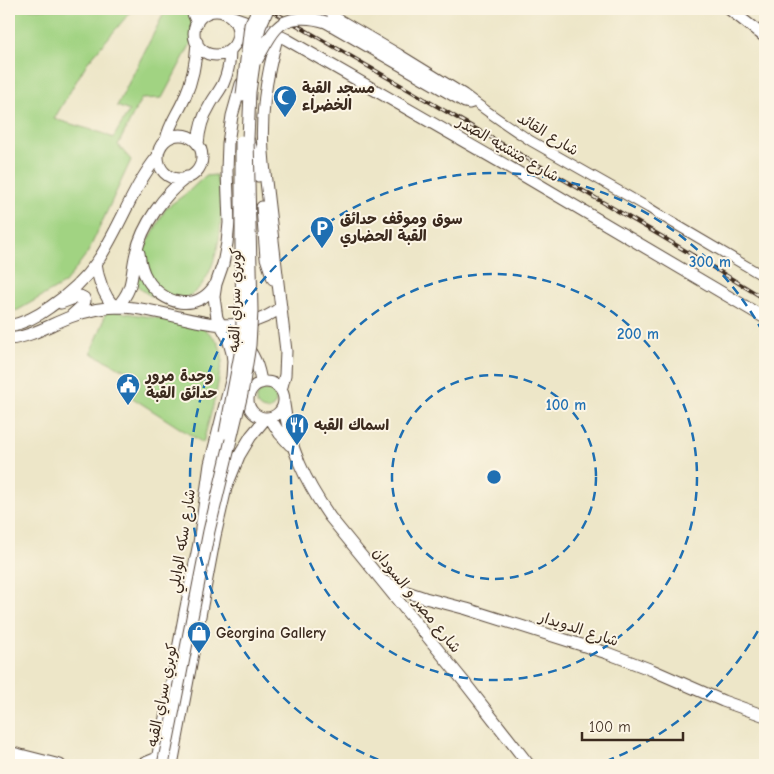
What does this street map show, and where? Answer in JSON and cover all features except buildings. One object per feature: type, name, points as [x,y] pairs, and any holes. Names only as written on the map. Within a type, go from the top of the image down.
[{"type":"main road","points":[[191,9],[197,23]]},
{"type":"main road","points":[[250,24],[251,9]]},
{"type":"main road","name":"كوبري سراي القبه","points":[[204,507],[212,487],[224,438],[242,330],[242,91],[250,24],[258,9]]},
{"type":"main road","name":"كوبري سراي القبه","points":[[159,763],[210,524],[242,394],[248,361],[252,311],[248,139],[250,92],[260,27],[268,9]]},
{"type":"main road","points":[[729,9],[765,38]]},
{"type":"main road","points":[[9,326],[26,321],[55,304],[73,289],[96,263],[139,184],[158,156],[160,148],[166,140],[171,124],[185,97],[192,80],[196,61],[197,42],[195,33],[199,19],[212,11],[223,12],[236,23],[238,38],[230,50],[221,54],[212,54],[203,50],[197,42]]},
{"type":"main road","name":"شارع منشيه الصدر","points":[[223,12],[278,34],[765,318]]},
{"type":"main road","points":[[253,66],[276,29],[295,19],[303,18],[326,22],[465,102],[472,102]]},
{"type":"main road","points":[[278,34],[265,92],[262,138],[286,359],[285,375],[281,390]]},
{"type":"main road","points":[[238,38],[264,44],[273,52]]},
{"type":"main road","points":[[198,144],[204,114],[220,89],[229,68],[230,50]]},
{"type":"main road","name":"شارع سكه الوايلي","points":[[159,763],[199,543],[210,464],[232,377],[233,361],[230,346],[228,338],[220,325],[214,304],[225,254],[228,228],[227,171],[230,129],[244,76]]},
{"type":"main road","points":[[116,307],[129,288],[139,241],[147,226],[164,198],[187,177],[195,173],[200,166],[202,152],[198,144],[191,138],[182,135],[166,140]]},
{"type":"main road","points":[[248,139],[259,179],[264,242],[268,266],[279,288]]},
{"type":"main road","points":[[158,156],[160,165],[169,176],[187,177]]},
{"type":"main road","points":[[139,241],[140,260],[144,273],[155,290],[166,298],[180,303],[194,302],[207,295],[218,279]]},
{"type":"main road","points":[[96,263],[101,287],[109,301],[116,307]]},
{"type":"main road","points":[[55,304],[69,301],[78,296],[83,297],[85,299],[84,302],[70,317]]},
{"type":"main road","points":[[9,339],[34,333],[70,317],[97,309],[116,307],[140,309],[220,325],[239,325],[252,323],[270,315],[281,307]]},
{"type":"main road","points":[[220,325],[237,336],[247,346],[257,363],[261,383]]},
{"type":"main road","points":[[268,382],[281,390],[284,394],[284,404],[279,413],[268,418],[259,417],[251,409],[248,401],[252,390],[257,385],[268,382]]},
{"type":"main road","name":"شارع مصر و السودان","points":[[284,404],[292,448],[319,501],[330,518],[465,683],[529,765]]},
{"type":"main road","name":"شارع سكه الوايلي","points":[[172,765],[215,536],[226,488],[242,451],[268,418]]},
{"type":"main road","name":"شارع مصر و السودان","points":[[268,418],[292,448]]},
{"type":"main road","name":"شارع الدويدار","points":[[380,579],[425,598],[607,652],[723,701],[765,716]]},
{"type":"main road","points":[[412,618],[416,606],[425,598]]},
{"type":"main road","points":[[9,752],[60,765]]},
{"type":"main road","points":[[140,765],[159,763]]},
{"type":"street","name":"شارع القائد","points":[[322,9],[464,94],[472,102],[525,137],[765,277]]},
{"type":"green space","points":[[9,9],[133,9],[87,63],[54,119],[113,138],[129,111],[117,106],[166,9],[188,9],[194,12],[196,34],[162,98],[141,99],[118,145],[131,160],[88,252],[65,283],[18,310],[9,312]]},
{"type":"green space","points":[[216,175],[221,201],[221,227],[213,264],[208,275],[193,293],[180,299],[161,299],[143,291],[135,283],[134,268],[166,208],[187,193],[205,176]]},
{"type":"green space","points":[[106,310],[196,324],[209,333],[219,345],[222,361],[215,398],[203,443],[128,395],[138,377],[91,353]]},
{"type":"green space","points":[[262,390],[270,390],[276,396],[276,404],[270,410],[262,410],[256,404],[256,396]]},
{"type":"railway","points":[[269,9],[661,236],[765,299]]},
{"type":"place","name":"مسجد القبة الخضراء","points":[[285,118]]},
{"type":"place","name":"سوق وموقف حدائق القبة الحضاري","points":[[322,249]]},
{"type":"place","name":"وحدة مرور حدائق القبة","points":[[128,406]]},
{"type":"place","name":"اسماك القبه","points":[[297,446]]},
{"type":"place","name":"Georgina Gallery","points":[[199,654]]}]
